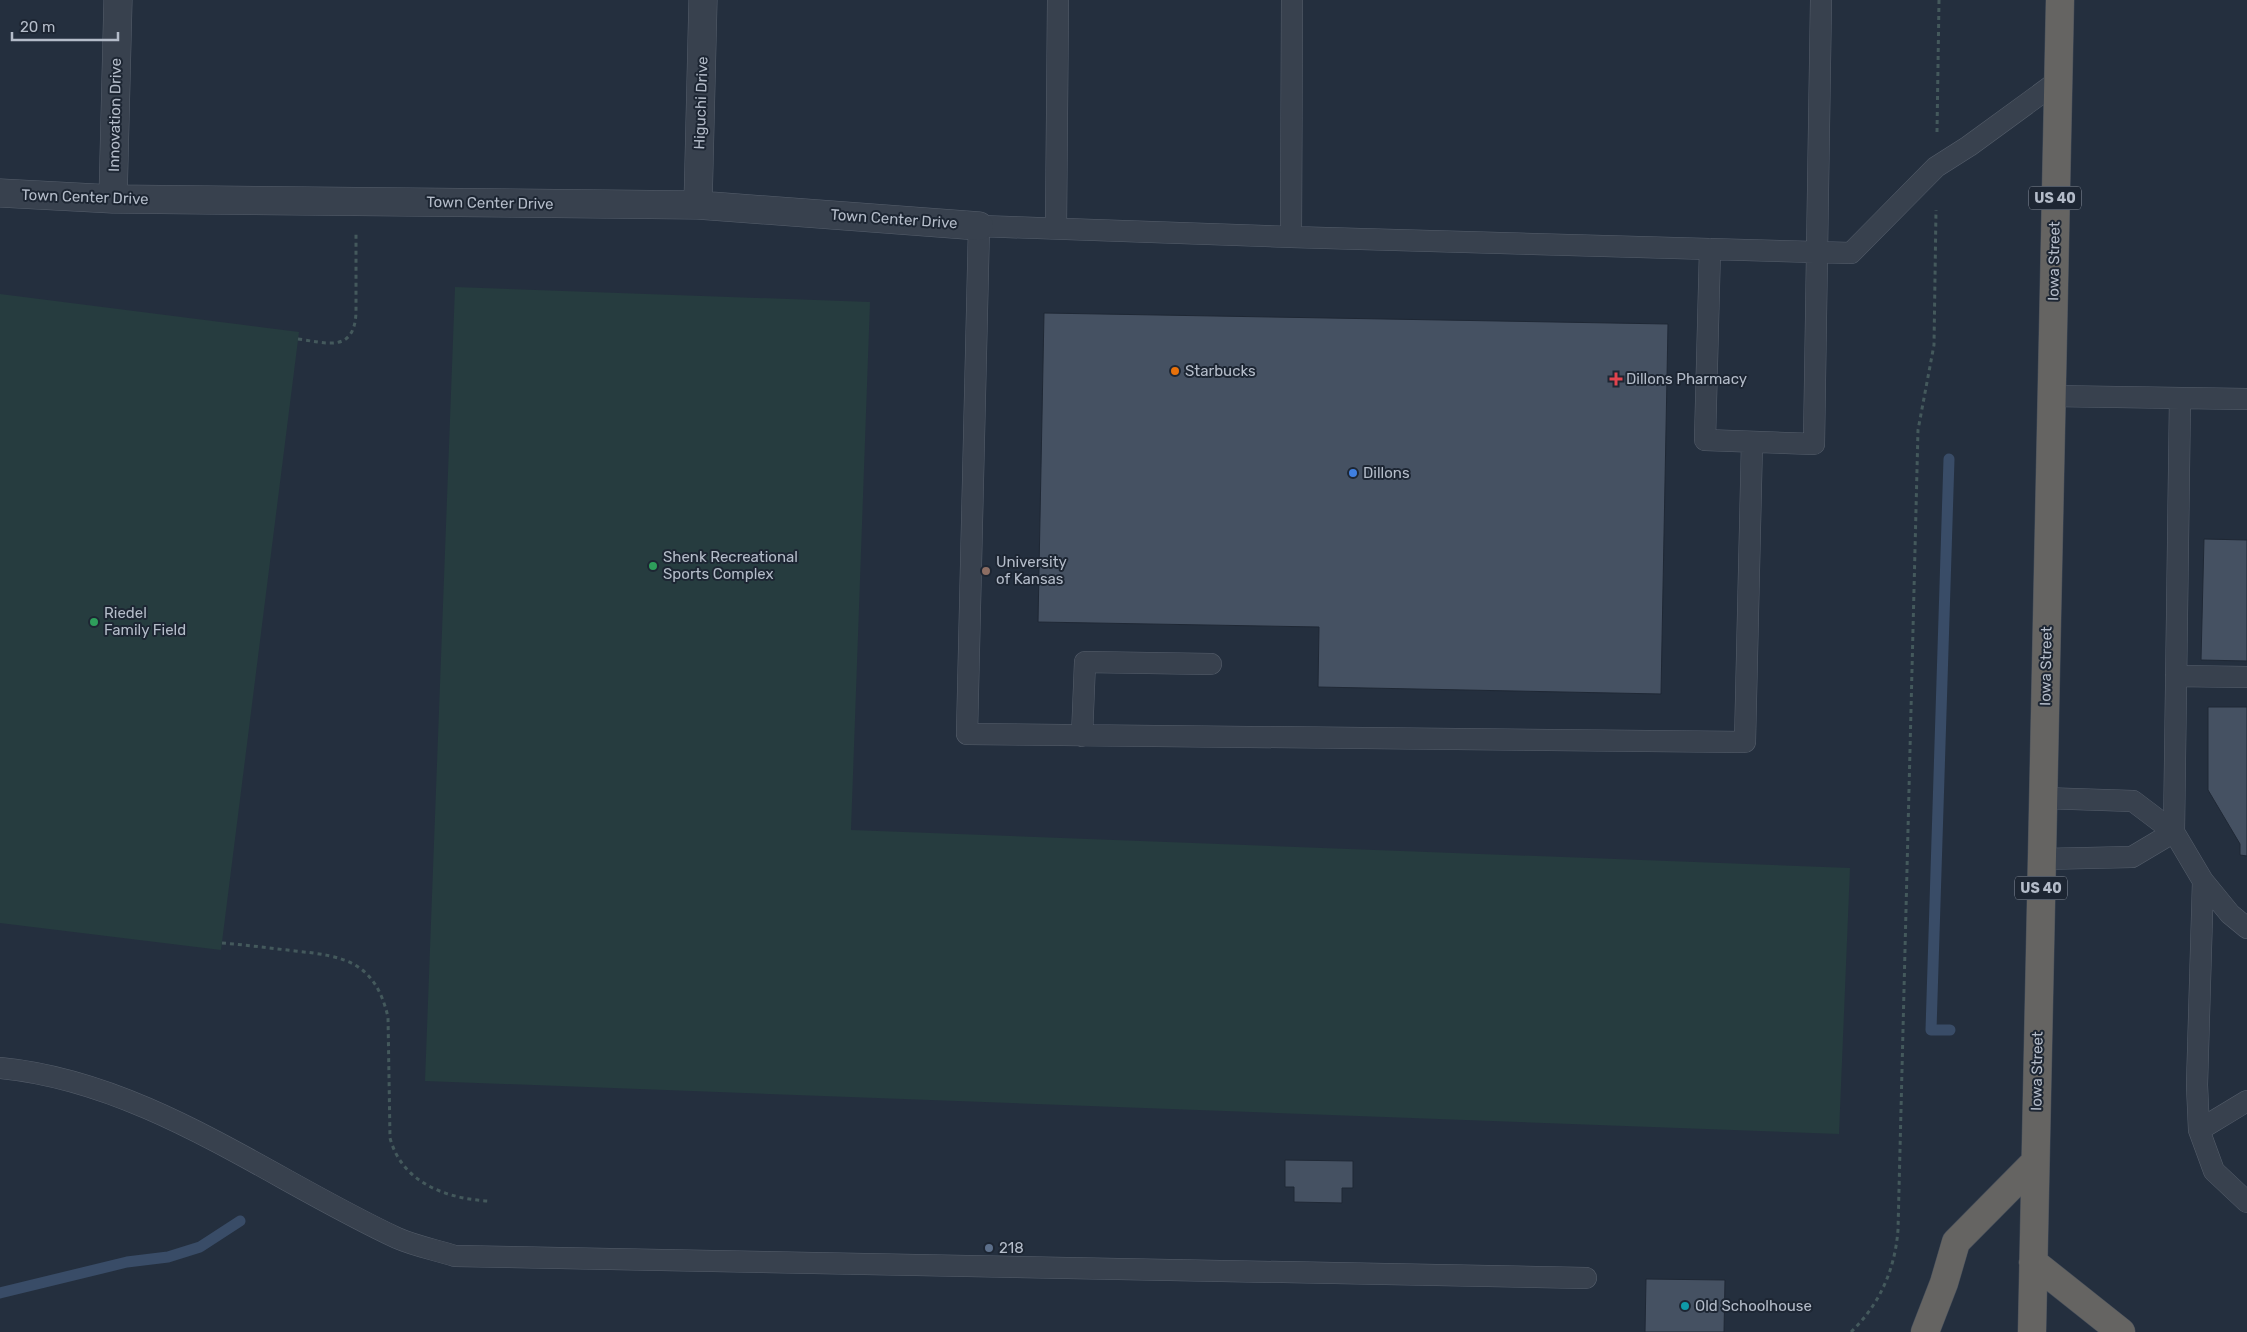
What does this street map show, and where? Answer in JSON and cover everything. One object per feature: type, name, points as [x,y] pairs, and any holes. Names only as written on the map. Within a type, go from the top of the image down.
[{"type":"highway","name":"Iowa Street","points":[[2032,1332],[2060,0]]},
{"type":"highway","points":[[1924,1332],[1944,1283],[1956,1242],[2035,1162]]},
{"type":"highway","points":[[2033,1262],[2120,1332]]},
{"type":"street","name":"Innovation Drive","points":[[113,199],[118,0]]},
{"type":"street","name":"Higuchi Drive","points":[[698,205],[704,0]]},
{"type":"street","name":"Town Center Drive","points":[[0,194],[113,199],[698,205],[979,226]]},
{"type":"lane","points":[[1056,228],[1058,0]]},
{"type":"lane","points":[[1291,237],[1292,0]]},
{"type":"lane","points":[[1710,249],[1705,440],[1814,444],[1820,0]]},
{"type":"lane","points":[[1752,442],[1745,742],[967,734],[979,226],[1852,253],[1936,167],[1969,146],[2058,81]]},
{"type":"lane","points":[[2052,396],[2247,399]]},
{"type":"lane","points":[[2174,832],[2180,398]]},
{"type":"lane","points":[[1082,736],[1085,662],[1211,664]]},
{"type":"lane","points":[[2176,676],[2247,677]]},
{"type":"lane","points":[[2043,798],[2133,801],[2174,832],[2203,881],[2230,914],[2247,928]]},
{"type":"lane","points":[[2042,859],[2132,856],[2174,832]]},
{"type":"lane","points":[[2203,881],[2197,1085],[2199,1130],[2214,1170],[2247,1202]]},
{"type":"lane","points":[[0,1068],[22,1070],[89,1086],[164,1116],[399,1239],[455,1256],[1586,1278]]},
{"type":"lane","points":[[2199,1130],[2247,1101]]},
{"type":"path","points":[[1851,1332],[1870,1311],[1886,1283],[1897,1245],[1898,1230],[1918,430],[1934,345],[1939,0]]},
{"type":"path","points":[[298,339],[332,343],[343,342],[351,335],[355,325],[355,202]]},
{"type":"path","points":[[222,943],[331,955],[349,962],[364,971],[375,984],[383,999],[388,1017],[390,1138],[394,1153],[403,1167],[421,1182],[448,1195],[489,1201]]},
{"type":"green space","name":"Shenk Recreational Sports Complex","points":[[455,287],[870,302],[851,830],[1850,868],[1839,1134],[425,1081]]},
{"type":"green space","name":"Riedel Family Field","points":[[0,294],[299,332],[221,950],[0,923]]},
{"type":"building","name":"Dillons","points":[[1044,313],[1668,324],[1661,694],[1318,687],[1319,627],[1038,622]]},
{"type":"building","points":[[2204,539],[2247,540],[2247,661],[2201,660]]},
{"type":"building","points":[[2208,707],[2247,707],[2247,856],[2240,855],[2240,844],[2208,790]]},
{"type":"building","points":[[1285,1160],[1353,1161],[1353,1188],[1342,1188],[1342,1203],[1294,1202],[1294,1187],[1285,1187]]},
{"type":"building","name":"Old Schoolhouse","points":[[1646,1279],[1725,1280],[1724,1332],[1645,1332]]},
{"type":"waterway","points":[[1949,459],[1931,1030],[1950,1030]]},
{"type":"waterway","points":[[0,1293],[127,1262],[168,1257],[200,1247],[240,1221]]},
{"type":"place","name":"Starbucks","points":[[1175,371]]},
{"type":"place","name":"Dillons Pharmacy","points":[[1616,379]]},
{"type":"place","name":"Dillons","points":[[1353,473]]},
{"type":"place","name":"Shenk Recreational Sports Complex","points":[[653,566]]},
{"type":"place","name":"University of Kansas","points":[[986,571]]},
{"type":"place","name":"Riedel Family Field","points":[[94,622]]},
{"type":"place","name":"218","points":[[989,1248]]},
{"type":"place","name":"Old Schoolhouse","points":[[1685,1306]]}]
